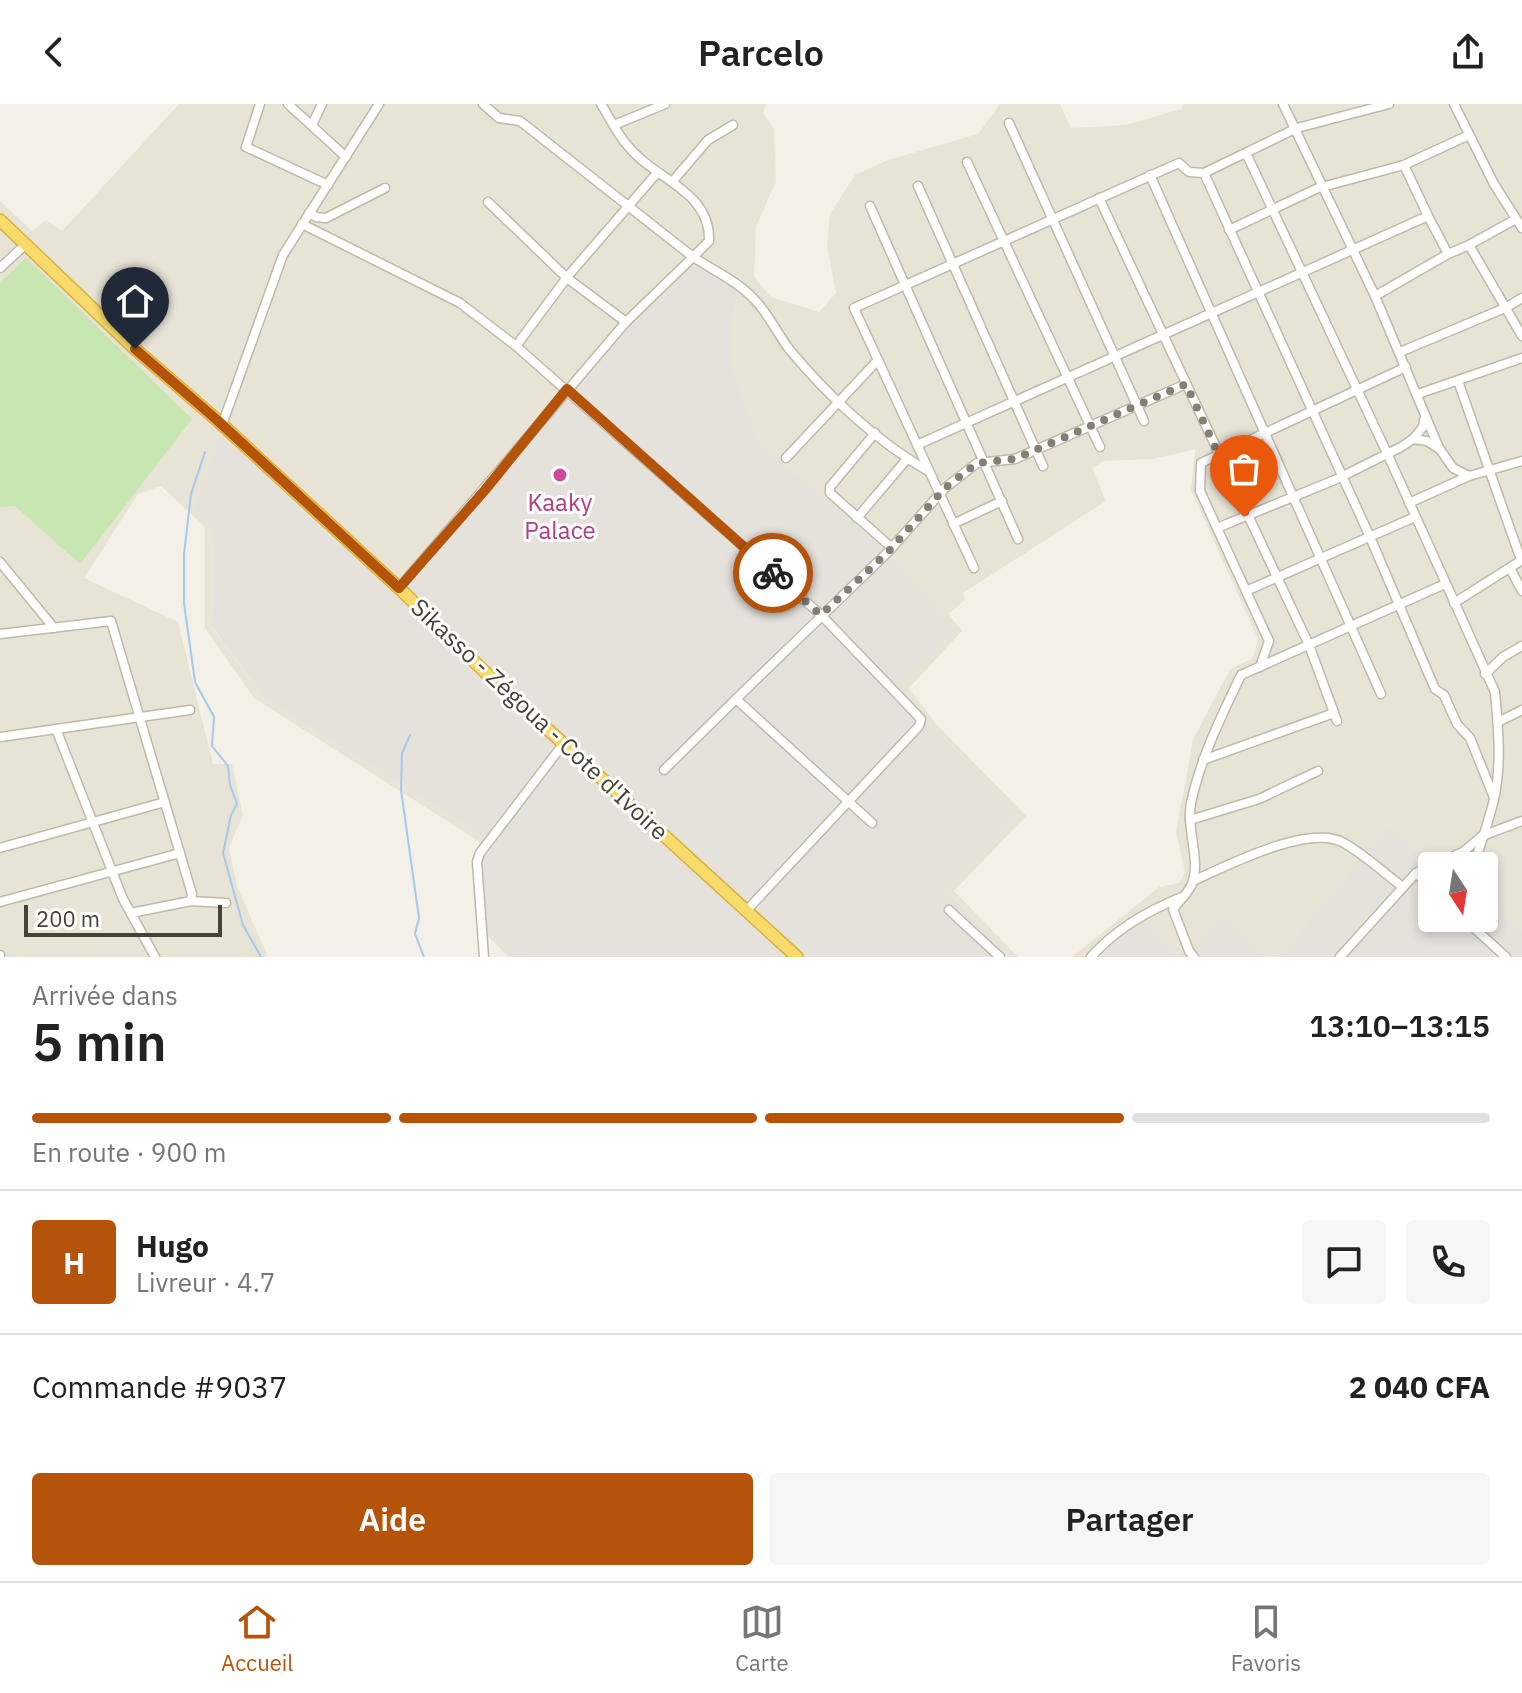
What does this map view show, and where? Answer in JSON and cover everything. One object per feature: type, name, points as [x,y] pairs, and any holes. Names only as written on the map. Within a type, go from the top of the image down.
[{"type":"highway","name":"Sikasso - Zégoua - Cote d'Ivoire","points":[[0,220],[135,349],[222,425],[797,957]]},
{"type":"street","points":[[260,104],[246,147],[328,185]]},
{"type":"street","points":[[288,104],[346,157]]},
{"type":"street","points":[[312,125],[322,104]]},
{"type":"street","points":[[222,425],[283,255],[379,104]]},
{"type":"street","points":[[483,104],[499,118],[520,121],[693,257],[736,283],[755,299],[789,349],[840,401],[907,459],[929,471]]},
{"type":"street","points":[[399,588],[626,322],[709,241],[710,228],[704,211],[688,192],[657,173],[628,147],[601,104]]},
{"type":"street","points":[[614,125],[665,104]]},
{"type":"street","points":[[1283,104],[1375,296],[1439,448],[1453,468],[1469,476]]},
{"type":"street","points":[[974,568],[854,308],[1179,163],[1189,172],[1204,173],[1295,129],[1389,104]]},
{"type":"street","points":[[1454,104],[1494,184],[1522,228]]},
{"type":"street","points":[[1009,123],[1144,421]]},
{"type":"street","points":[[672,182],[708,140],[733,125]]},
{"type":"street","points":[[1229,230],[1323,187],[1404,165],[1469,135]]},
{"type":"street","points":[[1246,153],[1495,692],[1498,722],[1494,799],[1478,852]]},
{"type":"street","points":[[967,162],[1100,447]]},
{"type":"street","points":[[1404,165],[1448,254]]},
{"type":"street","points":[[516,346],[567,278],[657,173]]},
{"type":"street","points":[[1204,173],[1370,537],[1435,689],[1444,695],[1457,724],[1470,738],[1494,799]]},
{"type":"street","points":[[1150,175],[1381,694]]},
{"type":"street","points":[[918,186],[1043,466]]},
{"type":"street","points":[[309,213],[326,218],[385,188]]},
{"type":"street","points":[[1099,198],[1309,645],[1335,717],[1203,760]]},
{"type":"street","points":[[488,202],[567,278],[626,322]]},
{"type":"street","points":[[870,206],[1018,539]]},
{"type":"street","points":[[917,445],[1428,216]]},
{"type":"street","points":[[1375,296],[1516,219]]},
{"type":"street","points":[[302,224],[460,303],[516,346],[821,615],[921,719],[919,726],[747,910]]},
{"type":"street","points":[[0,268],[26,244]]},
{"type":"street","points":[[1469,245],[1522,336]]},
{"type":"street","points":[[1400,352],[1522,298]]},
{"type":"street","points":[[1418,394],[1522,358]]},
{"type":"street","points":[[786,458],[878,360]]},
{"type":"street","points":[[1260,667],[1269,641],[1200,491],[1201,463],[1406,367]]},
{"type":"street","points":[[1454,603],[1522,560],[1458,381]]},
{"type":"street","points":[[664,770],[892,548],[940,494],[977,463],[1015,459],[1186,384]]},
{"type":"street","points":[[1217,528],[1341,477],[1413,439],[1423,427],[1425,415]]},
{"type":"street","points":[[875,433],[830,487],[832,496],[892,548]]},
{"type":"street","points":[[1413,439],[1427,441],[1439,448]]},
{"type":"street","points":[[857,518],[907,459]]},
{"type":"street","points":[[1409,503],[1469,476],[1522,461]]},
{"type":"street","points":[[953,524],[1002,501]]},
{"type":"street","points":[[1246,591],[1415,517]]},
{"type":"street","points":[[0,562],[54,628]]},
{"type":"street","points":[[1510,568],[1522,591]]},
{"type":"street","points":[[1194,957],[1173,909],[1193,881],[1195,870],[1190,808],[1203,760],[1241,675],[1445,584]]},
{"type":"street","points":[[0,634],[111,621],[192,894],[191,901]]},
{"type":"street","points":[[1485,674],[1503,657],[1522,646]]},
{"type":"street","points":[[736,699],[872,823]]},
{"type":"street","points":[[0,737],[190,710]]},
{"type":"street","points":[[1498,722],[1522,710]]},
{"type":"street","points":[[56,729],[112,871],[155,957]]},
{"type":"street","points":[[484,957],[477,862],[480,853],[564,743]]},
{"type":"street","points":[[1190,820],[1259,799],[1318,771]]},
{"type":"street","points":[[0,848],[165,802]]},
{"type":"street","points":[[1340,957],[1416,873],[1463,852],[1482,836],[1522,821]]},
{"type":"street","points":[[1193,881],[1275,844],[1326,838],[1342,841],[1403,887]]},
{"type":"street","points":[[0,902],[180,853]]},
{"type":"street","points":[[1091,957],[1103,943],[1148,912],[1184,896]]},
{"type":"street","points":[[131,913],[191,901],[226,903]]},
{"type":"street","points":[[949,910],[1000,957]]},
{"type":"street","points":[[1478,932],[1506,957]]},
{"type":"shaded area","points":[[179,104],[766,104],[763,113],[774,129],[776,182],[756,226],[754,277],[771,297],[819,312],[836,293],[827,246],[830,214],[855,175],[888,160],[978,134],[1000,104],[1060,104],[1071,128],[1126,125],[1181,109],[1184,104],[1522,104],[1522,929],[1498,911],[1498,852],[1421,852],[1389,825],[1278,957],[1267,957],[1222,920],[1187,957],[1179,957],[1135,912],[1084,957],[1072,957],[1159,887],[1179,883],[1185,872],[1176,832],[1193,740],[1230,669],[1253,658],[1258,639],[1191,490],[1195,449],[1153,459],[1104,461],[1092,468],[1106,501],[963,593],[965,600],[948,614],[962,631],[909,688],[936,724],[1026,816],[954,891],[1018,957],[1012,957],[945,890],[931,725],[899,685],[935,607],[888,552],[759,442],[732,362],[732,319],[739,290],[601,356],[408,588],[228,420],[213,530],[212,628],[265,699],[494,844],[488,931],[515,957],[509,957],[476,925],[472,857],[480,842],[254,698],[205,628],[205,527],[161,486],[138,494],[84,578],[178,622],[213,764],[232,764],[243,815],[229,848],[237,886],[268,957],[0,957],[0,201],[32,231],[46,220],[62,231]]},
{"type":"shaded area","points":[[695,265],[739,290],[732,319],[732,362],[759,442],[888,552],[936,607],[934,610],[955,631],[900,685],[931,726],[1018,813],[945,890],[1012,957],[515,957],[488,931],[482,865],[494,844],[265,699],[212,627],[213,530],[194,507],[227,419],[408,588],[601,356]]},
{"type":"shaded area","points":[[1389,825],[1421,852],[1418,852],[1418,932],[1498,932],[1498,911],[1522,929],[1522,957],[1278,957]]},
{"type":"shaded area","points":[[1135,912],[1179,957],[1084,957],[1096,943]]},
{"type":"shaded area","points":[[1222,919],[1267,957],[1187,957]]},
{"type":"green space","points":[[26,258],[192,419],[80,564],[15,506],[0,507],[0,282]]},
{"type":"waterway","points":[[205,452],[191,494],[184,554],[184,603],[195,682],[214,717],[212,746],[228,766],[230,785],[237,804],[231,815],[223,853],[243,925],[261,957]]},
{"type":"waterway","points":[[410,735],[402,753],[401,790],[419,918],[415,934],[424,957]]},
{"type":"way so far","points":[[773,573],[821,615],[888,552],[945,488],[977,463],[1015,459],[1186,384],[1247,516],[1244,517]]},
{"type":"place","name":"Kaaky Palace","points":[[560,475]]},
{"type":"route","points":[[135,349],[399,588],[485,490],[567,389],[773,573]]}]
